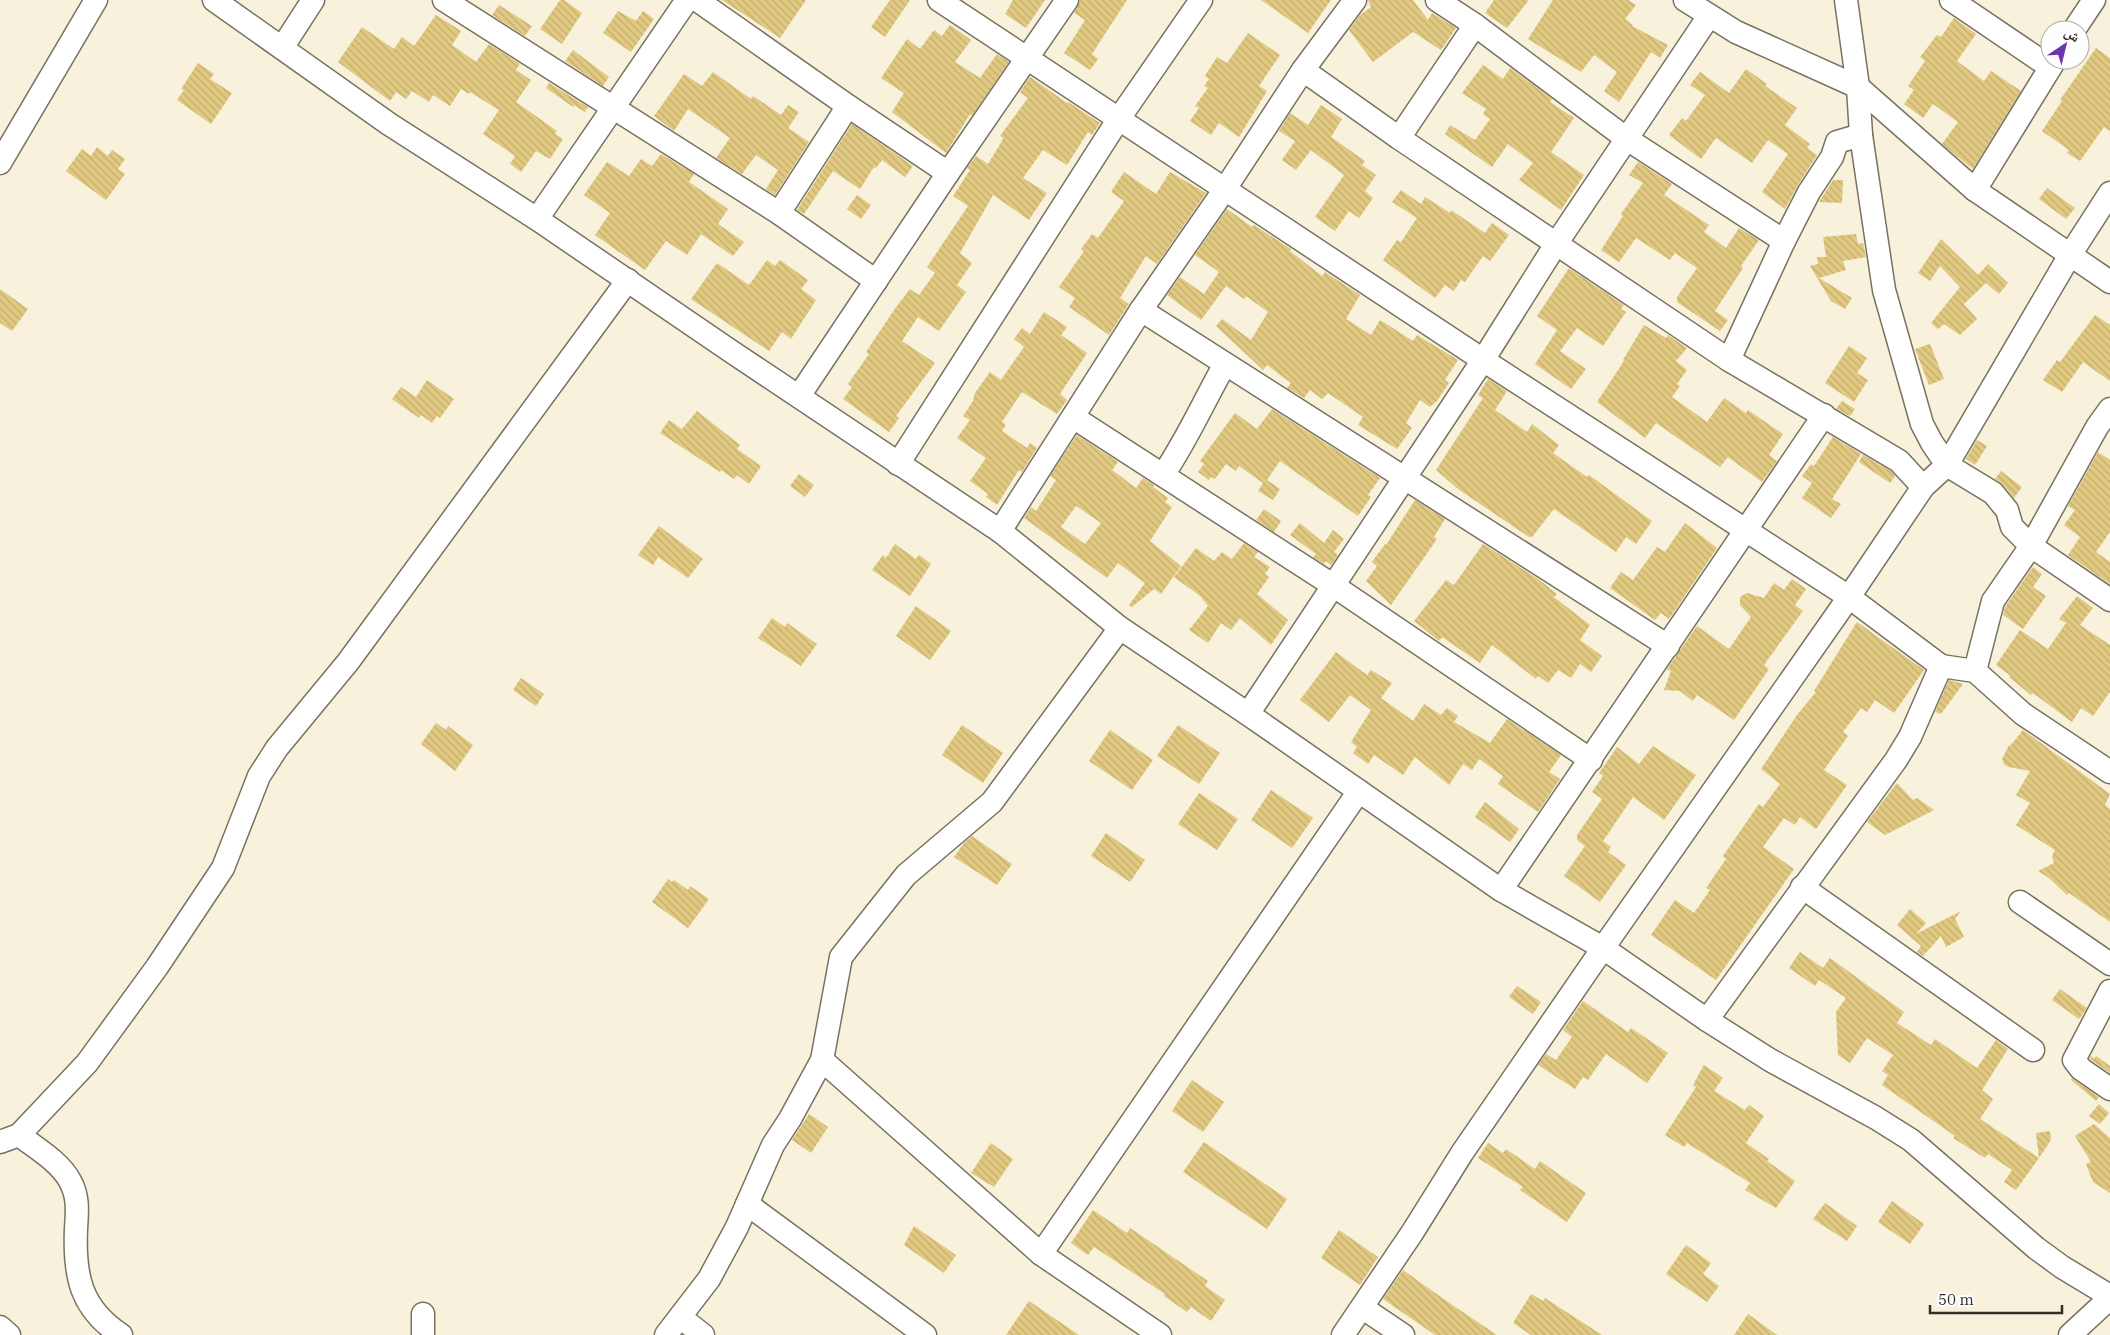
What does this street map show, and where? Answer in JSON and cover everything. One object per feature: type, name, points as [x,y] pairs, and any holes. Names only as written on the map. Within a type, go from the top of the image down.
[{"type":"street","points":[[0,163],[96,0]]},
{"type":"street","points":[[214,0],[389,124],[537,219],[1000,531],[1120,628],[1248,714],[1501,890],[1603,948],[1707,1020],[1770,1060],[1876,1118],[1911,1140],[2036,1248],[2110,1297],[2070,1335]]},
{"type":"street","points":[[282,48],[313,0]]},
{"type":"street","points":[[537,219],[687,0]]},
{"type":"street","points":[[696,0],[948,173]]},
{"type":"street","points":[[939,0],[1483,360],[1849,597],[1941,666],[1975,671],[2023,714],[2110,772]]},
{"type":"street","points":[[799,396],[948,173],[1067,0]]},
{"type":"street","points":[[898,464],[1118,120],[1201,0]]},
{"type":"street","points":[[1000,531],[1141,310],[1303,70],[1355,0]]},
{"type":"street","points":[[1437,0],[1475,25],[1627,139],[1784,241]]},
{"type":"street","points":[[1685,0],[1736,32],[1858,87],[1975,190],[2110,282]]},
{"type":"street","points":[[1846,0],[1858,87],[1861,135],[1884,290],[1922,424],[1947,465],[1993,493],[2007,510],[2012,527],[2031,546],[2110,600]]},
{"type":"street","points":[[1951,0],[2040,56]]},
{"type":"street","points":[[2081,20],[2094,0]]},
{"type":"street","points":[[447,1],[613,109],[779,212],[876,281]]},
{"type":"street","points":[[1248,714],[1483,360],[1556,244],[1709,16]]},
{"type":"street","points":[[1399,138],[1475,25]]},
{"type":"street","points":[[1303,70],[1399,138],[1729,360],[1899,461],[1923,487]]},
{"type":"street","points":[[1975,190],[2048,70]]},
{"type":"street","points":[[779,212],[848,106]]},
{"type":"street","points":[[1729,360],[1784,241],[1809,192],[1832,157],[1837,142],[1861,135]]},
{"type":"street","points":[[1343,1335],[1363,1308],[1462,1153],[1849,597],[1923,487],[1947,465],[2070,255],[2110,193]]},
{"type":"street","points":[[121,1335],[92,1308],[80,1284],[74,1258],[77,1196],[70,1180],[57,1166],[10,1139],[87,1063],[157,967],[223,868],[259,776],[277,748],[348,662],[628,280]]},
{"type":"street","points":[[1141,310],[1668,646]]},
{"type":"street","points":[[1163,475],[1178,453],[1225,364]]},
{"type":"street","points":[[1501,890],[1824,415]]},
{"type":"street","points":[[1073,417],[1334,586],[1591,760]]},
{"type":"street","points":[[1975,671],[1993,601],[2031,546],[2106,424]]},
{"type":"street","points":[[666,1335],[709,1280],[737,1227],[773,1145],[790,1119],[822,1060],[841,957],[906,875],[992,802],[1120,628]]},
{"type":"street","points":[[1707,1020],[1901,752],[1910,737],[1941,666]]},
{"type":"street","points":[[1041,1254],[1359,791]]},
{"type":"street","points":[[1802,887],[2033,1050]]},
{"type":"street","points":[[2020,902],[2110,964]]},
{"type":"street","points":[[2110,991],[2074,1060],[2081,1068],[2110,1090]]},
{"type":"street","points":[[822,1060],[1041,1254],[1160,1335]]},
{"type":"street","points":[[747,1204],[925,1335]]},
{"type":"street","points":[[1363,1308],[1403,1335]]},
{"type":"street","points":[[680,1317],[703,1335]]},
{"type":"street","points":[[0,1327],[9,1335]]},
{"type":"building","points":[[560,0],[564,0],[582,13],[562,44],[540,29]]},
{"type":"building","points":[[722,0],[806,0],[780,38]]},
{"type":"building","points":[[890,0],[910,0],[885,37],[871,27]]},
{"type":"building","points":[[1013,0],[1045,0],[1026,28],[1005,14]]},
{"type":"building","points":[[1080,0],[1127,0],[1092,54],[1098,59],[1090,70],[1064,53],[1085,20],[1074,13]]},
{"type":"building","points":[[1261,0],[1331,0],[1308,33]]},
{"type":"building","points":[[1368,0],[1413,0],[1428,20],[1432,13],[1456,28],[1441,50],[1413,32],[1373,62],[1349,30],[1360,15],[1371,7]]},
{"type":"building","points":[[1494,0],[1529,0],[1507,28],[1485,13]]},
{"type":"building","points":[[1553,0],[1628,0],[1636,5],[1625,19],[1632,26],[1668,45],[1660,58],[1651,52],[1619,102],[1604,91],[1617,72],[1594,55],[1581,72],[1528,39]]},
{"type":"building","points":[[499,5],[532,26],[525,36],[492,15]]},
{"type":"building","points":[[618,11],[636,21],[643,11],[654,19],[631,52],[603,33]]},
{"type":"building","points":[[436,15],[461,31],[452,45],[476,62],[489,44],[520,64],[516,70],[531,80],[516,102],[557,131],[555,134],[563,139],[550,159],[536,151],[521,172],[510,164],[515,156],[483,134],[499,110],[470,92],[469,94],[461,89],[450,106],[433,95],[429,102],[412,91],[406,99],[396,92],[390,101],[338,62],[362,27],[394,49],[402,37],[414,46]]},
{"type":"building","points":[[1954,18],[1976,34],[1957,61],[1984,81],[1991,71],[2021,91],[1973,169],[1942,144],[1958,122],[1933,104],[1923,118],[1904,104],[1914,90],[1908,86],[1925,61],[1920,57],[1937,35],[1941,37]]},
{"type":"building","points":[[950,25],[971,40],[955,62],[980,78],[997,54],[1009,62],[972,116],[970,114],[946,153],[892,112],[904,93],[881,78],[907,39],[920,49],[934,30],[942,36]]},
{"type":"building","points":[[1248,33],[1280,55],[1259,86],[1267,91],[1239,137],[1219,123],[1211,135],[1190,121],[1199,108],[1195,106],[1208,88],[1204,86],[1209,79],[1205,76],[1217,57],[1227,63]]},
{"type":"building","points":[[2096,48],[2110,58],[2110,131],[2104,127],[2080,161],[2067,153],[2069,150],[2042,131],[2081,70],[2090,70],[2090,57]]},
{"type":"building","points":[[573,50],[609,77],[603,86],[565,61]]},
{"type":"building","points":[[198,63],[214,74],[210,79],[232,93],[211,124],[177,100],[184,90],[181,89]]},
{"type":"building","points":[[1483,65],[1503,79],[1510,68],[1552,99],[1550,102],[1574,118],[1551,152],[1584,175],[1561,210],[1519,180],[1533,163],[1508,144],[1492,167],[1445,134],[1450,125],[1475,140],[1490,119],[1483,114],[1486,109],[1462,93]]},
{"type":"building","points":[[1746,69],[1767,84],[1765,86],[1797,108],[1785,125],[1810,144],[1807,148],[1817,155],[1785,209],[1762,192],[1788,154],[1768,140],[1752,163],[1716,138],[1701,159],[1669,135],[1682,118],[1686,121],[1705,95],[1690,85],[1700,72],[1729,93]]},
{"type":"building","points":[[713,72],[751,99],[753,96],[781,115],[788,105],[799,112],[788,128],[809,142],[775,195],[766,189],[778,170],[756,155],[742,174],[716,158],[730,138],[688,109],[674,131],[654,116],[684,74],[702,86]]},
{"type":"building","points":[[1030,77],[1100,123],[1092,135],[1088,132],[1067,165],[1043,150],[1023,178],[1047,193],[1029,220],[993,195],[960,253],[972,263],[957,285],[966,292],[939,331],[918,317],[902,341],[935,363],[896,416],[899,418],[889,432],[843,399],[852,387],[848,384],[869,354],[866,352],[910,289],[919,295],[935,273],[927,267],[968,206],[953,196],[970,170],[967,168],[976,156],[988,164],[1002,141],[1003,138],[1000,136],[1028,98],[1020,92]]},
{"type":"building","points":[[549,83],[588,107],[585,112],[574,105],[573,107],[546,88]]},
{"type":"building","points":[[1321,105],[1342,119],[1331,137],[1365,161],[1362,165],[1376,175],[1365,191],[1373,198],[1359,218],[1349,211],[1335,231],[1315,217],[1344,175],[1311,150],[1296,170],[1282,160],[1295,141],[1279,131],[1290,113],[1308,125]]},
{"type":"building","points":[[852,124],[913,166],[905,177],[882,160],[876,168],[874,167],[860,189],[833,171],[804,214],[797,210]]},
{"type":"building","points":[[97,147],[108,156],[112,150],[125,159],[118,169],[125,174],[106,200],[66,171],[82,149],[91,156]]},
{"type":"building","points":[[661,154],[694,174],[689,182],[728,209],[718,224],[744,242],[733,256],[701,234],[687,255],[666,241],[645,270],[595,235],[610,213],[584,195],[607,162],[629,176],[641,159],[652,166]]},
{"type":"building","points":[[1638,162],[1672,184],[1664,195],[1709,225],[1704,232],[1726,248],[1739,228],[1759,240],[1741,266],[1743,268],[1715,311],[1728,320],[1720,331],[1677,302],[1677,297],[1697,268],[1675,253],[1670,260],[1636,238],[1619,262],[1601,250],[1623,216],[1621,214],[1643,183],[1629,175]]},
{"type":"building","points":[[1124,172],[1156,194],[1170,172],[1206,193],[1157,264],[1146,256],[1120,298],[1129,304],[1109,335],[1069,307],[1075,298],[1059,287],[1084,251],[1081,249],[1092,234],[1098,238],[1124,201],[1111,192]]},
{"type":"building","points":[[1833,180],[1843,180],[1842,203],[1819,202]]},
{"type":"building","points":[[2047,188],[2075,208],[2066,219],[2039,199]]},
{"type":"building","points":[[1401,190],[1421,204],[1425,197],[1450,213],[1451,210],[1485,233],[1492,223],[1509,235],[1490,261],[1483,256],[1465,282],[1461,280],[1454,291],[1445,285],[1435,298],[1383,260],[1397,240],[1401,242],[1417,218],[1392,202]]},
{"type":"building","points":[[857,195],[871,205],[861,219],[847,209]]},
{"type":"building","points":[[1227,209],[1252,227],[1254,225],[1291,249],[1290,251],[1322,276],[1325,272],[1360,295],[1346,319],[1371,335],[1380,320],[1413,341],[1417,335],[1458,360],[1445,380],[1449,383],[1437,401],[1430,407],[1420,400],[1406,423],[1412,428],[1397,449],[1358,425],[1363,417],[1328,393],[1322,399],[1310,390],[1304,398],[1287,388],[1291,383],[1267,365],[1263,370],[1216,326],[1222,319],[1251,340],[1268,312],[1246,296],[1244,299],[1226,286],[1201,320],[1167,295],[1180,277],[1204,294],[1219,272],[1195,255]]},
{"type":"building","points":[[1856,234],[1858,244],[1863,243],[1866,257],[1843,261],[1846,270],[1819,278],[1852,298],[1845,309],[1831,301],[1810,266],[1818,264],[1817,257],[1826,257],[1823,237]]},
{"type":"building","points":[[1941,239],[1978,275],[1988,264],[2008,283],[1999,294],[1986,283],[1964,304],[1977,319],[1960,335],[1944,324],[1938,329],[1931,323],[1960,287],[1940,266],[1930,281],[1918,273]]},
{"type":"building","points":[[767,260],[775,266],[780,260],[808,280],[801,289],[816,300],[791,339],[782,332],[769,351],[691,299],[717,263],[749,285]]},
{"type":"building","points":[[1569,268],[1624,305],[1621,309],[1626,312],[1603,346],[1577,328],[1560,351],[1586,369],[1571,389],[1535,364],[1557,330],[1537,316]]},
{"type":"building","points":[[0,289],[28,309],[12,331],[0,323]]},
{"type":"building","points":[[1044,312],[1067,327],[1061,335],[1087,353],[1060,394],[1067,400],[1057,414],[1022,392],[1002,422],[1006,425],[1002,431],[1027,448],[1030,443],[1037,448],[1022,472],[1019,470],[997,505],[986,497],[988,494],[970,481],[986,458],[957,438],[970,420],[963,416],[973,401],[975,393],[990,372],[1001,380],[1024,347],[1014,339],[1022,328],[1030,334]]},
{"type":"building","points":[[2095,315],[2110,325],[2110,381],[2083,362],[2062,392],[2043,380],[2057,360],[2060,362]]},
{"type":"building","points":[[1644,325],[1666,338],[1668,335],[1687,348],[1676,361],[1687,370],[1677,384],[1680,386],[1672,397],[1707,422],[1724,398],[1746,413],[1748,410],[1783,434],[1769,455],[1777,461],[1762,482],[1728,457],[1720,467],[1656,423],[1645,438],[1597,402],[1624,361]]},
{"type":"building","points":[[1930,344],[1944,379],[1929,385],[1915,349]]},
{"type":"building","points":[[1849,346],[1867,358],[1857,373],[1868,380],[1854,402],[1825,383]]},
{"type":"building","points":[[1488,379],[1507,391],[1495,410],[1527,432],[1532,424],[1559,445],[1553,453],[1587,477],[1589,475],[1652,521],[1636,544],[1626,537],[1616,552],[1554,509],[1532,537],[1529,537],[1458,489],[1436,470],[1483,398],[1478,395]]},
{"type":"building","points":[[427,380],[454,399],[440,418],[437,416],[432,423],[421,415],[419,418],[392,399],[401,387],[416,397]]},
{"type":"building","points":[[1842,401],[1855,409],[1850,416],[1836,409]]},
{"type":"building","points":[[1272,409],[1380,478],[1368,495],[1371,497],[1358,516],[1280,461],[1267,480],[1280,489],[1273,500],[1258,491],[1263,483],[1239,466],[1236,471],[1226,464],[1215,479],[1211,477],[1209,480],[1198,472],[1204,464],[1200,461],[1235,413],[1257,429]]},
{"type":"building","points":[[697,411],[740,445],[737,449],[761,466],[749,484],[737,475],[734,479],[721,470],[720,472],[660,433],[669,420],[682,429]]},
{"type":"building","points":[[1077,435],[1118,462],[1112,470],[1136,488],[1143,478],[1168,498],[1165,502],[1172,507],[1150,541],[1181,566],[1161,594],[1154,589],[1132,607],[1129,605],[1145,583],[1118,563],[1107,578],[1024,518],[1031,507],[1036,511],[1056,480],[1050,476]],"holes":[[[1076,506],[1101,523],[1085,544],[1061,527]]]},
{"type":"building","points":[[1833,437],[1861,454],[1832,499],[1841,504],[1831,518],[1802,498],[1812,483],[1802,476],[1811,464],[1814,466]]},
{"type":"building","points":[[1977,440],[1987,446],[1975,465],[1966,459]]},
{"type":"building","points":[[2098,452],[2110,460],[2110,532],[2096,552],[2110,562],[2110,584],[2068,555],[2080,537],[2064,525],[2075,510],[2068,506]]},
{"type":"building","points":[[1863,455],[1891,471],[1895,476],[1890,483],[1859,462]]},
{"type":"building","points":[[2001,471],[2022,487],[2014,498],[1995,479]]},
{"type":"building","points":[[799,474],[814,485],[805,497],[790,486]]},
{"type":"building","points":[[1415,500],[1445,519],[1434,537],[1437,539],[1391,605],[1366,581],[1377,566],[1372,562],[1386,545]]},
{"type":"building","points":[[1264,509],[1281,521],[1274,532],[1256,520]]},
{"type":"building","points":[[1300,523],[1324,543],[1333,530],[1344,539],[1334,552],[1338,555],[1331,565],[1326,561],[1324,564],[1313,557],[1316,554],[1290,535]]},
{"type":"building","points":[[1685,523],[1717,548],[1669,619],[1661,613],[1655,620],[1610,588],[1621,572],[1633,580],[1657,547],[1665,552]]},
{"type":"building","points":[[659,526],[703,559],[688,578],[658,557],[653,565],[638,555]]},
{"type":"building","points":[[1244,543],[1258,552],[1254,557],[1270,567],[1265,574],[1269,577],[1257,594],[1288,620],[1271,645],[1240,618],[1231,630],[1221,623],[1208,643],[1189,630],[1208,606],[1200,596],[1174,577],[1196,548],[1214,561],[1222,552],[1232,559]]},
{"type":"building","points":[[895,544],[916,559],[919,555],[931,564],[910,596],[872,570],[883,555],[886,558]]},
{"type":"building","points":[[1483,544],[1538,579],[1557,594],[1554,597],[1590,625],[1580,640],[1602,656],[1591,672],[1580,664],[1571,678],[1558,670],[1548,683],[1538,676],[1536,679],[1492,645],[1480,663],[1442,637],[1439,641],[1414,621],[1446,580],[1454,585]]},
{"type":"building","points":[[2033,567],[2042,574],[2033,587],[2046,596],[2023,629],[2003,615],[2005,607]]},
{"type":"building","points":[[1792,579],[1806,589],[1795,605],[1803,611],[1764,665],[1769,669],[1734,720],[1697,695],[1693,701],[1680,691],[1664,690],[1671,671],[1667,669],[1697,626],[1729,649],[1751,617],[1740,605],[1740,597],[1747,593],[1764,598],[1774,583],[1784,590]]},
{"type":"building","points":[[2077,596],[2093,608],[2080,625],[2110,645],[2110,692],[2093,716],[2081,708],[2072,722],[2033,693],[2031,695],[1996,665],[2020,630],[2048,649],[2066,623],[2059,619]]},
{"type":"building","points":[[916,606],[951,631],[930,660],[896,636]]},
{"type":"building","points":[[772,618],[785,627],[787,623],[817,644],[801,666],[758,638]]},
{"type":"building","points":[[1857,622],[1924,670],[1894,713],[1875,700],[1867,712],[1861,708],[1843,732],[1848,736],[1824,770],[1847,785],[1816,829],[1800,817],[1795,825],[1784,818],[1763,847],[1794,869],[1716,980],[1651,935],[1675,900],[1694,913],[1710,890],[1706,888],[1726,859],[1723,856],[1759,804],[1763,807],[1780,784],[1761,769],[1797,715],[1816,692],[1814,691]]},
{"type":"building","points":[[1336,652],[1367,675],[1371,670],[1392,683],[1381,698],[1413,721],[1424,704],[1441,715],[1447,708],[1458,716],[1454,722],[1490,743],[1507,719],[1561,755],[1549,772],[1560,779],[1538,812],[1498,784],[1503,776],[1479,759],[1472,770],[1463,764],[1449,785],[1415,757],[1403,775],[1374,755],[1368,764],[1353,753],[1357,747],[1351,742],[1371,710],[1350,695],[1329,722],[1300,700]]},
{"type":"building","points":[[521,678],[544,694],[536,706],[513,690]]},
{"type":"building","points":[[1949,680],[1963,684],[1941,714],[1935,712]]},
{"type":"building","points":[[436,723],[446,730],[448,726],[473,745],[455,771],[421,744]]},
{"type":"building","points":[[962,725],[1003,753],[983,783],[942,755]]},
{"type":"building","points":[[1178,725],[1220,753],[1199,784],[1157,756]]},
{"type":"building","points":[[1110,730],[1153,760],[1132,790],[1089,761]]},
{"type":"building","points":[[2023,730],[2110,794],[2105,805],[2110,809],[2110,922],[2069,893],[2067,895],[2049,878],[2038,871],[2054,863],[2052,856],[2055,850],[2016,825],[2030,803],[2016,795],[2030,771],[2008,767],[2002,759],[2009,745]]},
{"type":"building","points":[[1653,746],[1696,775],[1664,820],[1633,797],[1603,841],[1611,847],[1608,852],[1626,865],[1600,902],[1564,876],[1585,846],[1577,840],[1577,835],[1602,799],[1592,792],[1603,776],[1599,773],[1617,747],[1639,764]]},
{"type":"building","points":[[1897,783],[1913,800],[1917,798],[1934,810],[1885,835],[1867,822]]},
{"type":"building","points":[[1271,790],[1313,818],[1292,848],[1251,820]]},
{"type":"building","points":[[1199,793],[1238,819],[1217,850],[1178,824]]},
{"type":"building","points":[[1485,802],[1519,829],[1510,842],[1475,817]]},
{"type":"building","points":[[1106,833],[1145,860],[1130,882],[1091,856]]},
{"type":"building","points":[[972,836],[1012,864],[997,885],[954,857],[964,843]]},
{"type":"building","points":[[668,879],[672,882],[674,880],[688,890],[690,886],[709,899],[688,928],[652,902]]},
{"type":"building","points":[[1910,909],[1926,923],[1916,934],[1961,911],[1955,919],[1964,937],[1946,947],[1941,936],[1923,956],[1917,952],[1921,946],[1897,925]]},
{"type":"building","points":[[1800,952],[1823,968],[1830,958],[1904,1012],[1897,1023],[1931,1045],[1935,1039],[1977,1068],[1996,1040],[2008,1049],[1982,1090],[1993,1099],[1980,1119],[2039,1158],[2016,1190],[2004,1182],[2012,1170],[1988,1154],[1985,1158],[1953,1138],[1955,1136],[1882,1085],[1888,1075],[1882,1071],[1893,1055],[1867,1038],[1850,1063],[1838,1055],[1836,1012],[1846,998],[1819,980],[1815,986],[1789,968]]},
{"type":"building","points":[[1517,986],[1541,1002],[1533,1014],[1509,997]]},
{"type":"building","points":[[2060,989],[2087,1008],[2079,1019],[2052,1000]]},
{"type":"building","points":[[1583,1001],[1628,1032],[1631,1028],[1668,1053],[1647,1083],[1606,1054],[1588,1080],[1583,1077],[1575,1089],[1538,1065],[1546,1054],[1556,1060],[1572,1037],[1563,1030]]},
{"type":"building","points":[[2091,1056],[2094,1059],[2096,1056],[2110,1066],[2110,1073],[2090,1059]]},
{"type":"building","points":[[1704,1065],[1723,1078],[1714,1091],[1745,1110],[1749,1105],[1764,1116],[1746,1143],[1795,1181],[1776,1208],[1745,1190],[1750,1183],[1687,1143],[1684,1147],[1665,1135],[1696,1087],[1693,1085]]},
{"type":"building","points":[[2072,1078],[2099,1097],[2096,1101],[2071,1080]]},
{"type":"building","points":[[1192,1080],[1224,1102],[1203,1132],[1172,1111]]},
{"type":"building","points":[[2099,1104],[2109,1113],[2100,1124],[2089,1116]]},
{"type":"building","points":[[809,1114],[828,1127],[811,1153],[792,1140]]},
{"type":"building","points":[[2094,1124],[2110,1138],[2110,1193],[2093,1182],[2086,1164],[2091,1162],[2075,1136]]},
{"type":"building","points":[[2050,1131],[2051,1140],[2039,1158],[2036,1133]]},
{"type":"building","points":[[1204,1142],[1287,1199],[1267,1229],[1183,1172]]},
{"type":"building","points":[[991,1143],[1013,1159],[994,1187],[971,1173]]},
{"type":"building","points":[[1488,1143],[1503,1153],[1506,1149],[1535,1169],[1540,1161],[1586,1193],[1567,1222],[1520,1190],[1523,1187],[1478,1158]]},
{"type":"building","points":[[1892,1201],[1924,1224],[1910,1244],[1878,1222]]},
{"type":"building","points":[[1825,1203],[1857,1226],[1847,1241],[1813,1219]]},
{"type":"building","points":[[1093,1210],[1127,1233],[1130,1228],[1208,1281],[1205,1286],[1225,1300],[1211,1321],[1191,1307],[1187,1312],[1164,1296],[1165,1294],[1094,1247],[1088,1255],[1071,1243]]},
{"type":"building","points":[[914,1226],[956,1255],[944,1273],[904,1245]]},
{"type":"building","points":[[1339,1230],[1378,1257],[1360,1285],[1321,1258]]},
{"type":"building","points":[[1686,1245],[1711,1263],[1703,1274],[1719,1286],[1707,1302],[1666,1274]]},
{"type":"building","points":[[1403,1270],[1497,1335],[1435,1335],[1383,1299]]},
{"type":"building","points":[[1531,1294],[1543,1301],[1545,1298],[1602,1335],[1531,1335],[1513,1323]]},
{"type":"building","points":[[1029,1301],[1079,1335],[1006,1335]]},
{"type":"building","points":[[1748,1314],[1777,1335],[1734,1335]]}]
